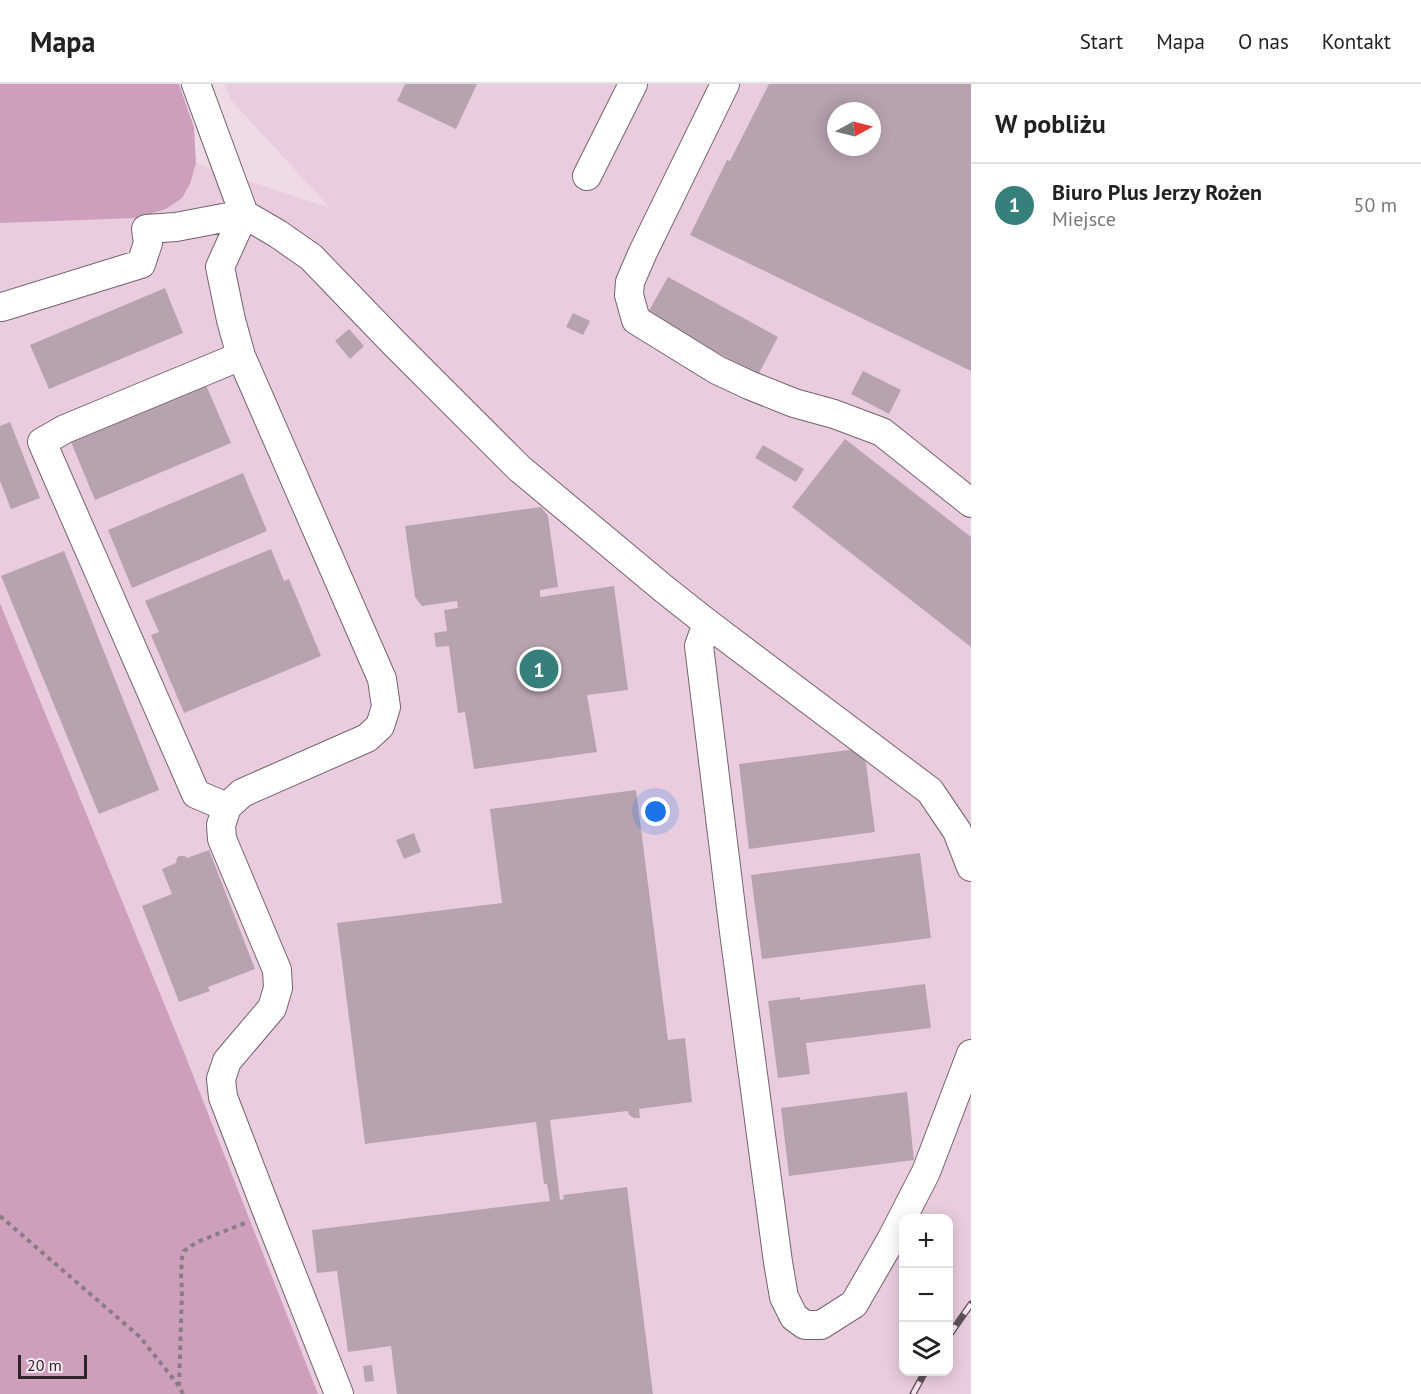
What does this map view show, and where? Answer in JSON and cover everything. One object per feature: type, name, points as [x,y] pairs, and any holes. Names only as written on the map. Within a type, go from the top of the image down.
[{"type":"street","points":[[196,84],[244,214],[278,234],[310,257],[519,468],[664,590],[930,791],[957,831],[971,867]]},
{"type":"street","points":[[587,176],[633,84]]},
{"type":"street","points":[[725,84],[630,282],[629,295],[636,320],[717,370],[749,385],[794,403],[834,414],[882,432],[971,503]]},
{"type":"street","points":[[2,307],[141,264],[148,243],[146,229],[176,227],[244,214]]},
{"type":"street","points":[[244,214],[220,267],[241,356],[382,679],[386,707],[380,726],[367,738],[242,793],[227,807],[221,825],[222,839],[277,970],[278,988],[272,1008],[227,1061],[221,1078],[223,1097],[339,1394]]},
{"type":"street","points":[[227,807],[196,794],[42,442],[65,429],[241,356]]},
{"type":"street","points":[[707,623],[699,646],[778,1262],[784,1298],[794,1317],[806,1325],[822,1325],[854,1304],[891,1240],[926,1172],[971,1054]]},
{"type":"path","points":[[179,1386],[181,1274],[184,1251],[197,1242],[268,1214]]},
{"type":"path","points":[[0,1216],[140,1337],[183,1394]]},
{"type":"shaded area","points":[[0,84],[179,84],[194,127],[196,163],[190,184],[182,198],[166,209],[138,218],[0,223]]},
{"type":"shaded area","points":[[224,84],[971,84],[971,1394],[318,1394],[184,1052],[0,603],[0,223],[138,218],[190,184],[196,163],[330,208],[231,100]]},
{"type":"shaded area","points":[[0,603],[184,1052],[318,1394],[0,1394]]},
{"type":"building","points":[[405,84],[477,84],[456,129],[397,101]]},
{"type":"building","points":[[769,84],[971,84],[971,371],[690,235],[727,160],[730,161]]},
{"type":"building","points":[[668,277],[778,337],[758,375],[647,314]]},
{"type":"building","points":[[165,288],[183,333],[49,389],[30,345]]},
{"type":"building","points":[[573,313],[590,321],[583,335],[566,327]]},
{"type":"building","points":[[349,329],[364,346],[350,359],[335,341]]},
{"type":"building","points":[[863,371],[901,390],[889,414],[851,394]]},
{"type":"building","points":[[206,385],[231,443],[95,500],[71,442]]},
{"type":"building","points":[[10,422],[40,498],[11,509],[0,481],[0,426]]},
{"type":"building","points":[[845,439],[971,537],[971,647],[792,507]]},
{"type":"building","points":[[763,445],[804,469],[796,482],[755,458]]},
{"type":"building","points":[[243,473],[267,531],[132,588],[108,530]]},
{"type":"building","points":[[541,507],[548,516],[558,587],[540,590],[540,597],[614,586],[628,690],[587,695],[597,752],[474,769],[465,712],[458,713],[449,646],[436,647],[434,633],[447,631],[444,610],[458,608],[457,601],[422,606],[415,597],[405,526]]},
{"type":"building","points":[[271,549],[284,581],[289,579],[321,656],[184,713],[151,635],[159,632],[145,601]]},
{"type":"building","points":[[64,551],[159,790],[99,814],[1,576]]},
{"type":"building","points":[[857,749],[866,763],[875,832],[749,849],[739,764]]},
{"type":"building","points":[[636,790],[668,1040],[685,1038],[692,1102],[639,1109],[640,1118],[634,1118],[629,1115],[628,1111],[550,1120],[560,1200],[564,1199],[563,1195],[627,1187],[653,1394],[397,1394],[391,1346],[348,1352],[337,1271],[317,1273],[312,1230],[550,1201],[547,1184],[544,1184],[536,1122],[365,1144],[337,923],[502,903],[490,809]]},
{"type":"building","points":[[414,833],[421,852],[404,859],[396,840]]},
{"type":"building","points":[[209,850],[255,969],[208,987],[210,991],[179,1002],[142,906],[172,894],[162,869],[176,863],[179,856],[187,858]]},
{"type":"building","points":[[920,853],[931,938],[762,959],[751,875]]},
{"type":"building","points":[[925,984],[931,1028],[806,1043],[810,1074],[778,1078],[768,1001],[800,997],[800,1000]]},
{"type":"building","points":[[907,1092],[914,1160],[789,1176],[781,1108]]},
{"type":"building","points":[[372,1365],[374,1381],[365,1382],[363,1366]]},
{"type":"railway","points":[[953,1330],[971,1304]]},
{"type":"railway","points":[[913,1394],[923,1376]]},
{"type":"place","name":"Biuro Plus Jerzy Rożen","points":[[539,669]]}]
